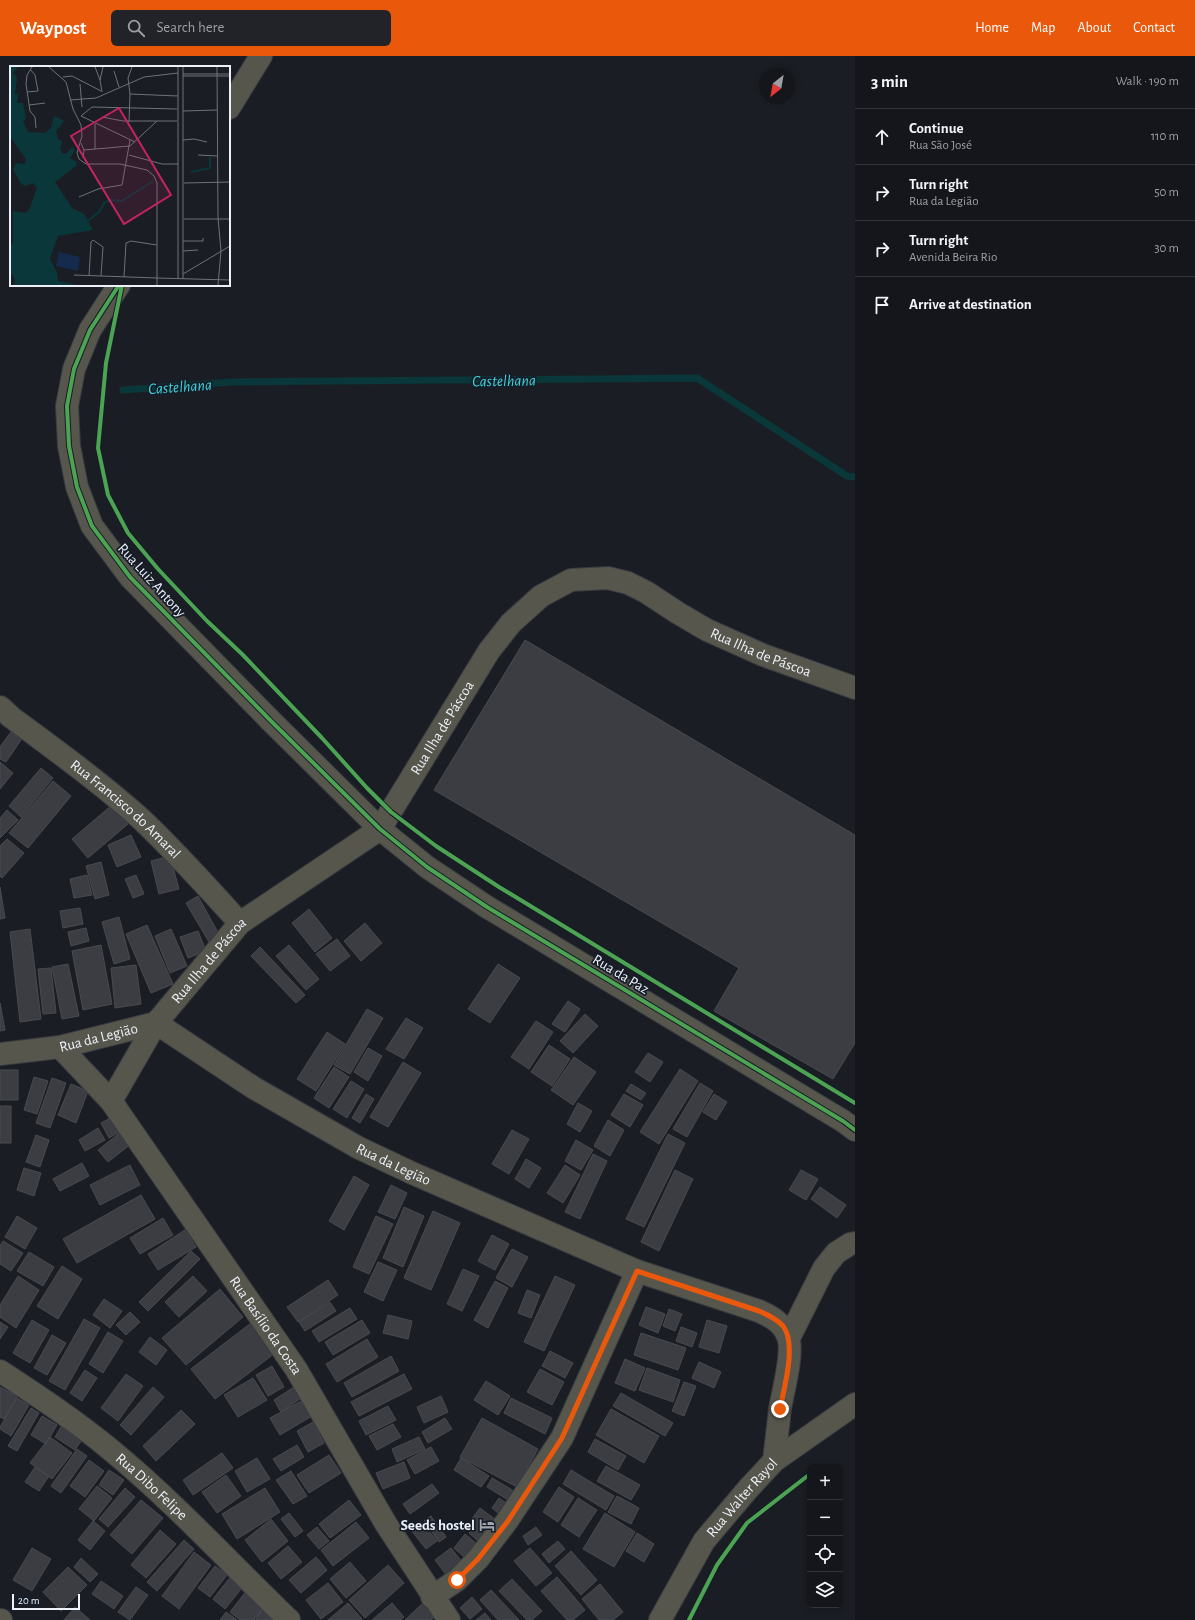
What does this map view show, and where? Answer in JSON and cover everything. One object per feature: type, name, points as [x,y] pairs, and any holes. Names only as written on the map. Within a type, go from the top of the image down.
[{"type":"street","points":[[230,106],[261,56]]},
{"type":"street","name":"Rua Luiz Antony","points":[[118,286],[90,330],[74,369],[67,406],[69,446],[77,487],[92,526],[102,541],[135,582],[270,720],[380,829]]},
{"type":"street","name":"Rua Ilha de Páscoa","points":[[111,1101],[156,1023],[240,924],[380,829],[489,651],[511,623],[541,596],[571,580],[608,578],[628,584],[646,592],[707,630],[763,655],[855,688]]},
{"type":"street","name":"Rua Francisco do Amaral","points":[[0,707],[11,717],[85,772],[140,818],[178,855],[240,924]]},
{"type":"street","name":"Rua da Paz","points":[[380,829],[427,867],[487,908],[843,1121],[855,1130]]},
{"type":"street","name":"Rua da Legião","points":[[0,1054],[60,1047],[156,1023],[254,1088],[359,1148],[637,1271],[759,1311],[772,1317],[783,1326],[788,1338]]},
{"type":"street","name":"Rua Basílio da Costa","points":[[60,1047],[111,1101],[296,1369],[386,1524],[448,1620]]},
{"type":"street","points":[[774,1461],[780,1409],[790,1350],[788,1338],[824,1268],[836,1253],[850,1244],[855,1243]]},
{"type":"street","points":[[432,1597],[457,1580],[478,1559],[508,1521],[562,1438],[637,1271]]},
{"type":"street","name":"Rua Dibo Felipe","points":[[0,1371],[57,1408],[110,1449],[145,1479],[289,1620]]},
{"type":"street","name":"Rua Walter Rayol","points":[[660,1620],[704,1541],[748,1489],[774,1461],[855,1404]]},
{"type":"building","points":[[525,640],[855,835],[855,1043],[833,1079],[714,1011],[739,968],[434,790]]},
{"type":"building","points":[[11,732],[21,740],[6,762],[0,759],[0,747]]},
{"type":"building","points":[[0,762],[13,773],[0,789]]},
{"type":"building","points":[[41,768],[53,778],[21,817],[9,806]]},
{"type":"building","points":[[53,781],[71,796],[28,848],[9,833]]},
{"type":"building","points":[[112,805],[128,824],[88,858],[72,839]]},
{"type":"building","points":[[7,810],[18,820],[0,838],[0,818]]},
{"type":"building","points":[[131,835],[141,857],[117,867],[108,845]]},
{"type":"building","points":[[7,839],[24,853],[2,878],[0,876],[0,846]]},
{"type":"building","points":[[170,856],[179,889],[159,894],[151,861]]},
{"type":"building","points":[[101,862],[109,895],[95,899],[86,866]]},
{"type":"building","points":[[87,875],[92,895],[74,898],[70,879]]},
{"type":"building","points":[[136,875],[144,894],[133,898],[125,879]]},
{"type":"building","points":[[0,887],[5,918],[0,919]]},
{"type":"building","points":[[198,896],[220,936],[209,942],[186,903]]},
{"type":"building","points":[[80,908],[83,924],[63,928],[60,911]]},
{"type":"building","points":[[309,909],[332,938],[315,952],[292,923]]},
{"type":"building","points":[[119,917],[130,959],[114,964],[102,922]]},
{"type":"building","points":[[365,923],[382,943],[361,961],[344,941]]},
{"type":"building","points":[[147,925],[173,984],[151,993],[126,934]]},
{"type":"building","points":[[86,928],[89,941],[71,946],[68,932]]},
{"type":"building","points":[[30,929],[41,1019],[20,1022],[10,932]]},
{"type":"building","points":[[171,929],[187,966],[170,973],[155,936]]},
{"type":"building","points":[[198,931],[206,951],[188,958],[180,937]]},
{"type":"building","points":[[337,939],[350,956],[330,971],[316,954]]},
{"type":"building","points":[[101,945],[112,1004],[83,1010],[72,951]]},
{"type":"building","points":[[289,945],[319,979],[306,990],[276,956]]},
{"type":"building","points":[[260,947],[305,995],[296,1003],[251,956]]},
{"type":"building","points":[[68,964],[79,1016],[62,1019],[52,967]]},
{"type":"building","points":[[498,964],[520,978],[490,1023],[468,1009]]},
{"type":"building","points":[[136,965],[141,1004],[115,1008],[111,968]]},
{"type":"building","points":[[51,968],[56,1013],[43,1014],[38,969]]},
{"type":"building","points":[[568,1001],[580,1009],[565,1032],[552,1024]]},
{"type":"building","points":[[0,1003],[5,1030],[0,1031]]},
{"type":"building","points":[[367,1009],[383,1018],[350,1074],[334,1065]]},
{"type":"building","points":[[585,1014],[598,1026],[573,1053],[560,1041]]},
{"type":"building","points":[[406,1018],[423,1028],[404,1059],[386,1049]]},
{"type":"building","points":[[536,1021],[553,1032],[529,1069],[511,1057]]},
{"type":"building","points":[[327,1032],[345,1044],[316,1091],[297,1079]]},
{"type":"building","points":[[549,1045],[570,1059],[552,1086],[531,1072]]},
{"type":"building","points":[[368,1048],[382,1056],[368,1081],[354,1072]]},
{"type":"building","points":[[648,1053],[663,1062],[650,1082],[635,1072]]},
{"type":"building","points":[[574,1057],[596,1072],[573,1105],[551,1090]]},
{"type":"building","points":[[403,1062],[421,1073],[388,1127],[370,1117]]},
{"type":"building","points":[[334,1067],[349,1077],[329,1108],[314,1098]]},
{"type":"building","points":[[680,1069],[698,1081],[659,1144],[640,1132]]},
{"type":"building","points":[[0,1070],[18,1070],[18,1100],[0,1100]]},
{"type":"building","points":[[34,1077],[48,1081],[37,1114],[24,1110]]},
{"type":"building","points":[[52,1078],[66,1083],[50,1128],[36,1123]]},
{"type":"building","points":[[351,1081],[364,1089],[347,1118],[333,1109]]},
{"type":"building","points":[[700,1083],[713,1091],[687,1137],[673,1129]]},
{"type":"building","points":[[71,1084],[88,1091],[76,1123],[58,1115]]},
{"type":"building","points":[[631,1084],[646,1093],[641,1100],[626,1091]]},
{"type":"building","points":[[366,1094],[374,1099],[360,1123],[352,1118]]},
{"type":"building","points":[[624,1094],[643,1105],[630,1127],[611,1115]]},
{"type":"building","points":[[714,1094],[727,1102],[716,1120],[703,1112]]},
{"type":"building","points":[[578,1103],[592,1111],[580,1132],[567,1124]]},
{"type":"building","points":[[0,1106],[11,1106],[11,1143],[0,1143]]},
{"type":"building","points":[[112,1117],[121,1131],[109,1138],[101,1123]]},
{"type":"building","points":[[608,1120],[624,1130],[610,1156],[594,1146]]},
{"type":"building","points":[[98,1128],[105,1140],[85,1151],[79,1140]]},
{"type":"building","points":[[512,1130],[529,1139],[509,1174],[492,1164]]},
{"type":"building","points":[[121,1132],[131,1144],[108,1162],[98,1150]]},
{"type":"building","points":[[668,1134],[685,1143],[644,1227],[626,1219]]},
{"type":"building","points":[[36,1135],[49,1140],[40,1167],[26,1162]]},
{"type":"building","points":[[576,1140],[593,1150],[581,1170],[565,1161]]},
{"type":"building","points":[[593,1154],[607,1161],[580,1219],[565,1212]]},
{"type":"building","points":[[526,1159],[541,1168],[529,1188],[515,1179]]},
{"type":"building","points":[[82,1163],[89,1176],[60,1191],[53,1179]]},
{"type":"building","points":[[130,1165],[140,1185],[100,1205],[90,1185]]},
{"type":"building","points":[[565,1165],[580,1175],[563,1203],[547,1193]]},
{"type":"building","points":[[24,1168],[41,1173],[34,1196],[17,1190]]},
{"type":"building","points":[[675,1170],[693,1179],[659,1251],[641,1242]]},
{"type":"building","points":[[801,1170],[818,1179],[806,1200],[789,1190]]},
{"type":"building","points":[[354,1176],[369,1185],[344,1230],[329,1221]]},
{"type":"building","points":[[391,1185],[407,1193],[395,1219],[378,1212]]},
{"type":"building","points":[[820,1187],[846,1205],[837,1218],[811,1199]]},
{"type":"building","points":[[141,1195],[155,1219],[77,1263],[63,1239]]},
{"type":"building","points":[[404,1207],[424,1216],[403,1267],[383,1258]]},
{"type":"building","points":[[433,1211],[460,1223],[431,1290],[404,1278]]},
{"type":"building","points":[[17,1216],[37,1228],[25,1249],[5,1237]]},
{"type":"building","points":[[376,1216],[393,1224],[369,1274],[353,1267]]},
{"type":"building","points":[[163,1218],[173,1235],[140,1254],[130,1238]]},
{"type":"building","points":[[185,1230],[196,1247],[158,1270],[148,1254]]},
{"type":"building","points":[[492,1235],[509,1244],[495,1270],[478,1261]]},
{"type":"building","points":[[3,1241],[23,1253],[11,1271],[0,1264],[0,1246]]},
{"type":"building","points":[[512,1249],[528,1257],[512,1287],[496,1278]]},
{"type":"building","points":[[191,1251],[200,1259],[148,1311],[139,1302]]},
{"type":"building","points":[[29,1252],[54,1267],[43,1286],[17,1271]]},
{"type":"building","points":[[378,1262],[397,1270],[383,1301],[364,1292]]},
{"type":"building","points":[[62,1266],[82,1279],[58,1319],[37,1306]]},
{"type":"building","points":[[463,1269],[479,1276],[462,1311],[447,1304]]},
{"type":"building","points":[[18,1276],[39,1290],[16,1328],[0,1317],[0,1305]]},
{"type":"building","points":[[193,1276],[207,1291],[179,1317],[165,1302]]},
{"type":"building","points":[[555,1276],[575,1285],[544,1351],[524,1342]]},
{"type":"building","points":[[328,1280],[338,1295],[298,1322],[287,1307]]},
{"type":"building","points":[[495,1281],[508,1288],[488,1328],[474,1320]]},
{"type":"building","points":[[220,1289],[243,1317],[186,1365],[162,1338]]},
{"type":"building","points":[[527,1290],[540,1295],[531,1318],[518,1313]]},
{"type":"building","points":[[104,1299],[122,1311],[110,1328],[93,1315]]},
{"type":"building","points":[[330,1302],[336,1311],[305,1331],[299,1322]]},
{"type":"building","points":[[646,1307],[665,1314],[658,1333],[639,1325]]},
{"type":"building","points":[[350,1308],[357,1319],[319,1342],[312,1331]]},
{"type":"building","points":[[669,1309],[682,1314],[675,1331],[663,1326]]},
{"type":"building","points":[[130,1312],[140,1322],[126,1335],[116,1325]]},
{"type":"building","points":[[388,1315],[412,1321],[408,1339],[383,1333]]},
{"type":"building","points":[[84,1319],[100,1328],[65,1390],[49,1381]]},
{"type":"building","points":[[32,1320],[49,1330],[30,1363],[13,1353]]},
{"type":"building","points":[[362,1320],[370,1333],[333,1355],[325,1342]]},
{"type":"building","points":[[707,1320],[727,1326],[719,1353],[699,1347]]},
{"type":"building","points":[[0,1322],[8,1327],[0,1339]]},
{"type":"building","points":[[251,1323],[275,1353],[215,1399],[191,1369]]},
{"type":"building","points":[[681,1327],[697,1333],[692,1347],[676,1341]]},
{"type":"building","points":[[108,1332],[123,1341],[103,1373],[89,1364]]},
{"type":"building","points":[[641,1333],[686,1348],[678,1370],[634,1355]]},
{"type":"building","points":[[52,1335],[66,1343],[47,1375],[34,1368]]},
{"type":"building","points":[[150,1337],[167,1350],[156,1365],[139,1352]]},
{"type":"building","points":[[367,1339],[378,1357],[337,1382],[326,1364]]},
{"type":"building","points":[[550,1351],[573,1363],[565,1378],[542,1366]]},
{"type":"building","points":[[391,1356],[399,1371],[352,1397],[344,1383]]},
{"type":"building","points":[[625,1359],[645,1368],[635,1391],[615,1383]]},
{"type":"building","points":[[699,1362],[721,1372],[714,1388],[692,1378]]},
{"type":"building","points":[[272,1366],[284,1387],[268,1396],[256,1375]]},
{"type":"building","points":[[647,1368],[680,1380],[673,1402],[639,1390]]},
{"type":"building","points":[[540,1369],[564,1382],[552,1405],[527,1392]]},
{"type":"building","points":[[85,1370],[97,1378],[82,1401],[70,1393]]},
{"type":"building","points":[[126,1374],[143,1386],[118,1421],[101,1408]]},
{"type":"building","points":[[404,1374],[412,1389],[359,1416],[351,1402]]},
{"type":"building","points":[[253,1378],[267,1400],[238,1417],[224,1395]]},
{"type":"building","points":[[486,1381],[510,1396],[498,1415],[474,1400]]},
{"type":"building","points":[[684,1382],[696,1386],[684,1416],[672,1411]]},
{"type":"building","points":[[0,1387],[17,1396],[4,1419],[0,1417]]},
{"type":"building","points":[[153,1387],[164,1397],[131,1435],[120,1425]]},
{"type":"building","points":[[294,1387],[301,1398],[281,1412],[274,1400]]},
{"type":"building","points":[[621,1393],[673,1423],[665,1436],[613,1406]]},
{"type":"building","points":[[441,1396],[448,1412],[424,1423],[417,1407]]},
{"type":"building","points":[[17,1398],[29,1405],[11,1436],[0,1429],[0,1427]]},
{"type":"building","points":[[511,1398],[552,1418],[545,1434],[504,1413]]},
{"type":"building","points":[[303,1400],[312,1416],[280,1435],[270,1418]]},
{"type":"building","points":[[388,1406],[396,1420],[366,1435],[359,1421]]},
{"type":"building","points":[[31,1408],[39,1413],[17,1451],[8,1446]]},
{"type":"building","points":[[611,1409],[659,1436],[644,1463],[596,1435]]},
{"type":"building","points":[[181,1410],[195,1424],[156,1461],[143,1446]]},
{"type":"building","points":[[42,1416],[57,1425],[46,1444],[31,1435]]},
{"type":"building","points":[[445,1418],[452,1429],[428,1443],[422,1432]]},
{"type":"building","points":[[482,1418],[538,1449],[517,1487],[460,1457]]},
{"type":"building","points":[[313,1422],[324,1443],[308,1452],[297,1431]]},
{"type":"building","points":[[393,1424],[401,1437],[377,1450],[369,1436]]},
{"type":"building","points":[[61,1427],[81,1441],[75,1450],[55,1437]]},
{"type":"building","points":[[50,1437],[72,1453],[52,1479],[30,1463]]},
{"type":"building","points":[[419,1437],[425,1449],[397,1462],[392,1449]]},
{"type":"building","points":[[595,1439],[626,1456],[618,1470],[588,1452]]},
{"type":"building","points":[[297,1445],[304,1457],[281,1471],[273,1459]]},
{"type":"building","points":[[431,1447],[439,1461],[415,1474],[407,1460]]},
{"type":"building","points":[[77,1449],[87,1456],[61,1493],[51,1486]]},
{"type":"building","points":[[222,1453],[233,1468],[193,1495],[183,1480]]},
{"type":"building","points":[[329,1455],[341,1473],[309,1493],[297,1475]]},
{"type":"building","points":[[257,1458],[270,1479],[247,1492],[235,1471]]},
{"type":"building","points":[[461,1458],[489,1476],[481,1487],[454,1470]]},
{"type":"building","points":[[89,1460],[104,1471],[85,1497],[70,1486]]},
{"type":"building","points":[[404,1462],[410,1478],[383,1489],[376,1473]]},
{"type":"building","points":[[606,1466],[640,1485],[631,1500],[597,1481]]},
{"type":"building","points":[[35,1467],[49,1476],[39,1491],[25,1482]]},
{"type":"building","points":[[109,1470],[124,1480],[113,1495],[99,1485]]},
{"type":"building","points":[[571,1470],[614,1496],[606,1510],[563,1484]]},
{"type":"building","points":[[291,1471],[307,1496],[293,1504],[276,1480]]},
{"type":"building","points":[[226,1475],[241,1496],[217,1513],[202,1492]]},
{"type":"building","points":[[492,1478],[519,1494],[513,1503],[487,1487]]},
{"type":"building","points":[[432,1484],[439,1493],[410,1514],[403,1504]]},
{"type":"building","points":[[97,1486],[112,1498],[94,1521],[79,1509]]},
{"type":"building","points":[[559,1487],[574,1497],[558,1522],[543,1512]]},
{"type":"building","points":[[125,1488],[135,1497],[108,1527],[99,1519]]},
{"type":"building","points":[[265,1488],[280,1512],[237,1539],[222,1514]]},
{"type":"building","points":[[617,1496],[639,1508],[631,1524],[608,1512]]},
{"type":"building","points":[[499,1498],[513,1508],[505,1519],[492,1508]]},
{"type":"building","points":[[578,1498],[597,1510],[579,1537],[561,1525]]},
{"type":"building","points":[[141,1500],[163,1518],[132,1554],[110,1535]]},
{"type":"building","points":[[349,1500],[361,1515],[330,1538],[319,1524]]},
{"type":"building","points":[[480,1508],[500,1523],[492,1535],[471,1520]]},
{"type":"building","points":[[289,1513],[303,1531],[295,1537],[281,1519]]},
{"type":"building","points":[[605,1513],[635,1532],[614,1567],[583,1549]]},
{"type":"building","points":[[431,1516],[446,1537],[439,1542],[424,1521]]},
{"type":"building","points":[[271,1519],[288,1541],[262,1562],[245,1540]]},
{"type":"building","points":[[93,1521],[105,1531],[90,1550],[78,1540]]},
{"type":"building","points":[[356,1522],[369,1538],[333,1566],[321,1550]]},
{"type":"building","points":[[421,1522],[437,1541],[426,1549],[411,1530]]},
{"type":"building","points":[[476,1525],[491,1538],[484,1546],[469,1533]]},
{"type":"building","points":[[317,1527],[329,1541],[319,1549],[307,1535]]},
{"type":"building","points":[[536,1527],[542,1535],[528,1545],[523,1536]]},
{"type":"building","points":[[160,1530],[176,1544],[146,1578],[131,1565]]},
{"type":"building","points":[[637,1533],[654,1544],[644,1562],[626,1551]]},
{"type":"building","points":[[465,1534],[483,1549],[471,1563],[454,1548]]},
{"type":"building","points":[[184,1540],[194,1549],[157,1591],[147,1582]]},
{"type":"building","points":[[558,1541],[565,1549],[549,1563],[542,1554]]},
{"type":"building","points":[[288,1546],[302,1562],[281,1579],[268,1563]]},
{"type":"building","points":[[32,1548],[51,1559],[32,1591],[13,1580]]},
{"type":"building","points":[[451,1548],[466,1567],[450,1580],[435,1560]]},
{"type":"building","points":[[530,1548],[552,1573],[536,1586],[514,1561]]},
{"type":"building","points":[[571,1551],[597,1580],[581,1595],[555,1566]]},
{"type":"building","points":[[194,1552],[211,1565],[179,1609],[162,1596]]},
{"type":"building","points":[[316,1557],[327,1570],[301,1593],[289,1580]]},
{"type":"building","points":[[81,1558],[98,1574],[90,1582],[74,1567]]},
{"type":"building","points":[[350,1562],[366,1581],[346,1598],[330,1579]]},
{"type":"building","points":[[388,1565],[404,1583],[365,1618],[349,1600]]},
{"type":"building","points":[[215,1566],[227,1575],[210,1597],[198,1588]]},
{"type":"building","points":[[68,1567],[87,1585],[61,1611],[43,1592]]},
{"type":"building","points":[[232,1575],[245,1584],[225,1609],[213,1599]]},
{"type":"building","points":[[557,1577],[585,1610],[573,1620],[567,1620],[541,1591]]},
{"type":"building","points":[[512,1579],[542,1611],[532,1620],[527,1620],[499,1591]]},
{"type":"building","points":[[101,1581],[123,1596],[114,1609],[92,1594]]},
{"type":"building","points":[[328,1583],[343,1602],[321,1619],[306,1600]]},
{"type":"building","points":[[600,1584],[623,1612],[613,1620],[599,1620],[582,1599]]},
{"type":"building","points":[[136,1587],[148,1595],[130,1620],[118,1612]]},
{"type":"building","points":[[248,1589],[267,1603],[254,1620],[240,1620],[230,1612]]},
{"type":"building","points":[[491,1590],[519,1620],[498,1620],[480,1600]]},
{"type":"building","points":[[472,1597],[482,1609],[470,1619],[460,1608]]},
{"type":"building","points":[[424,1602],[436,1615],[431,1620],[405,1620]]},
{"type":"building","points":[[348,1603],[362,1619],[361,1620],[328,1620]]},
{"type":"building","points":[[392,1603],[404,1617],[400,1620],[372,1620]]},
{"type":"building","points":[[75,1607],[90,1620],[64,1620]]},
{"type":"building","points":[[262,1609],[274,1615],[271,1620],[256,1620]]},
{"type":"building","points":[[226,1612],[237,1620],[220,1620]]},
{"type":"building","points":[[485,1613],[491,1620],[476,1620]]},
{"type":"waterway","name":"Castelhana","points":[[123,390],[232,382],[697,378],[847,476],[855,477]]},
{"type":"cycle path","points":[[118,286],[90,330],[74,369],[67,406],[69,446],[77,487],[92,526],[130,577],[270,720],[380,829],[427,867],[487,907],[843,1121],[855,1130]]},
{"type":"cycle path","points":[[122,286],[106,363],[98,448],[108,495],[128,533],[158,569],[207,621],[243,655],[391,812],[436,846],[499,887],[855,1103]]},
{"type":"cycle path","points":[[689,1620],[717,1565],[747,1523],[807,1476]]},
{"type":"place","name":"Seeds hostel","points":[[487,1525]]},
{"type":"route","points":[[457,1580],[478,1559],[508,1521],[562,1438],[588,1377],[637,1271],[759,1311],[772,1317],[783,1326],[788,1338],[790,1350],[780,1409]]}]
